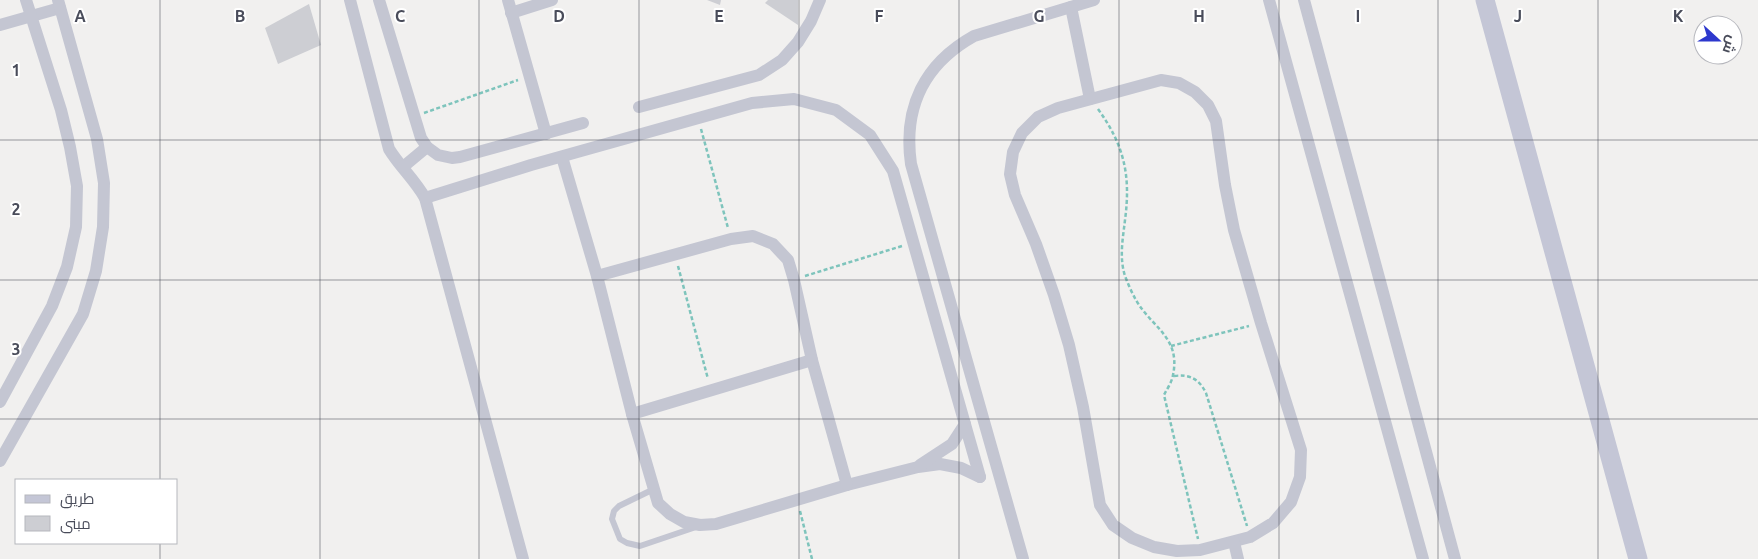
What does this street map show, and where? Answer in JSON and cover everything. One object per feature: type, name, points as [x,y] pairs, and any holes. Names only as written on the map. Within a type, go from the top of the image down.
[{"type":"street","points":[[0,402],[52,306],[67,267],[76,227],[77,186],[70,147],[61,110],[26,0]]},
{"type":"street","points":[[350,0],[389,149],[425,198],[523,559]]},
{"type":"street","points":[[379,0],[421,138],[438,155],[452,158],[583,123]]},
{"type":"street","points":[[508,0],[546,134]]},
{"type":"street","points":[[511,13],[552,0]]},
{"type":"street","points":[[639,107],[759,75],[782,60],[798,42],[811,21],[820,0]]},
{"type":"street","points":[[1024,559],[911,164],[909,137],[913,109],[923,83],[950,51],[974,36],[1094,0]]},
{"type":"street","points":[[1269,0],[1424,559]]},
{"type":"street","points":[[1304,0],[1455,559]]},
{"type":"street","points":[[1485,0],[1638,559]]},
{"type":"street","points":[[0,25],[31,16],[59,4],[97,139],[104,183],[103,227],[96,271],[83,314],[0,461]]},
{"type":"street","points":[[1071,7],[1090,99]]},
{"type":"street","points":[[1161,80],[1179,83],[1195,92],[1208,105],[1216,121],[1225,185],[1234,230],[1261,323],[1301,450],[1300,477],[1291,502],[1273,523],[1250,537],[1234,542],[1215,553],[1200,550],[1169,550],[1154,547],[1132,538],[1113,525],[1100,505],[1083,407],[1069,345],[1054,295],[1015,195],[1010,174],[1013,152],[1022,133],[1038,117],[1058,108],[1161,80]]},
{"type":"street","points":[[425,198],[562,157],[752,103],[794,99],[836,110],[870,135],[893,171],[980,477],[960,468],[940,464],[918,467],[847,485],[716,524],[700,525],[684,522],[670,514],[658,503],[632,414],[597,276],[562,157]]},
{"type":"street","points":[[403,167],[427,146]]},
{"type":"street","points":[[597,276],[731,240],[753,236],[774,244],[788,260],[812,360],[847,485]]},
{"type":"street","points":[[632,414],[812,360]]},
{"type":"street","points":[[918,467],[952,444],[965,424]]},
{"type":"street","points":[[1234,542],[1238,559]]},
{"type":"lane","points":[[654,489],[619,506],[614,511],[612,519],[620,539],[640,546],[700,525]]},
{"type":"path","points":[[414,117],[529,76]]},
{"type":"path","points":[[1090,99],[1108,123],[1122,153],[1128,185],[1121,246],[1125,275],[1136,301],[1164,333],[1171,346],[1175,361],[1173,376],[1164,395],[1200,550]]},
{"type":"path","points":[[698,118],[731,240]]},
{"type":"path","points":[[794,280],[913,243]]},
{"type":"path","points":[[675,255],[711,390]]},
{"type":"path","points":[[1171,346],[1261,323]]},
{"type":"path","points":[[1173,376],[1183,375],[1193,378],[1204,389],[1250,537]]},
{"type":"path","points":[[797,500],[812,559]]},
{"type":"building","points":[[707,0],[721,0],[720,5]]},
{"type":"building","points":[[768,0],[798,0],[798,25],[765,3]]},
{"type":"building","points":[[309,4],[321,45],[278,64],[265,28]]}]
